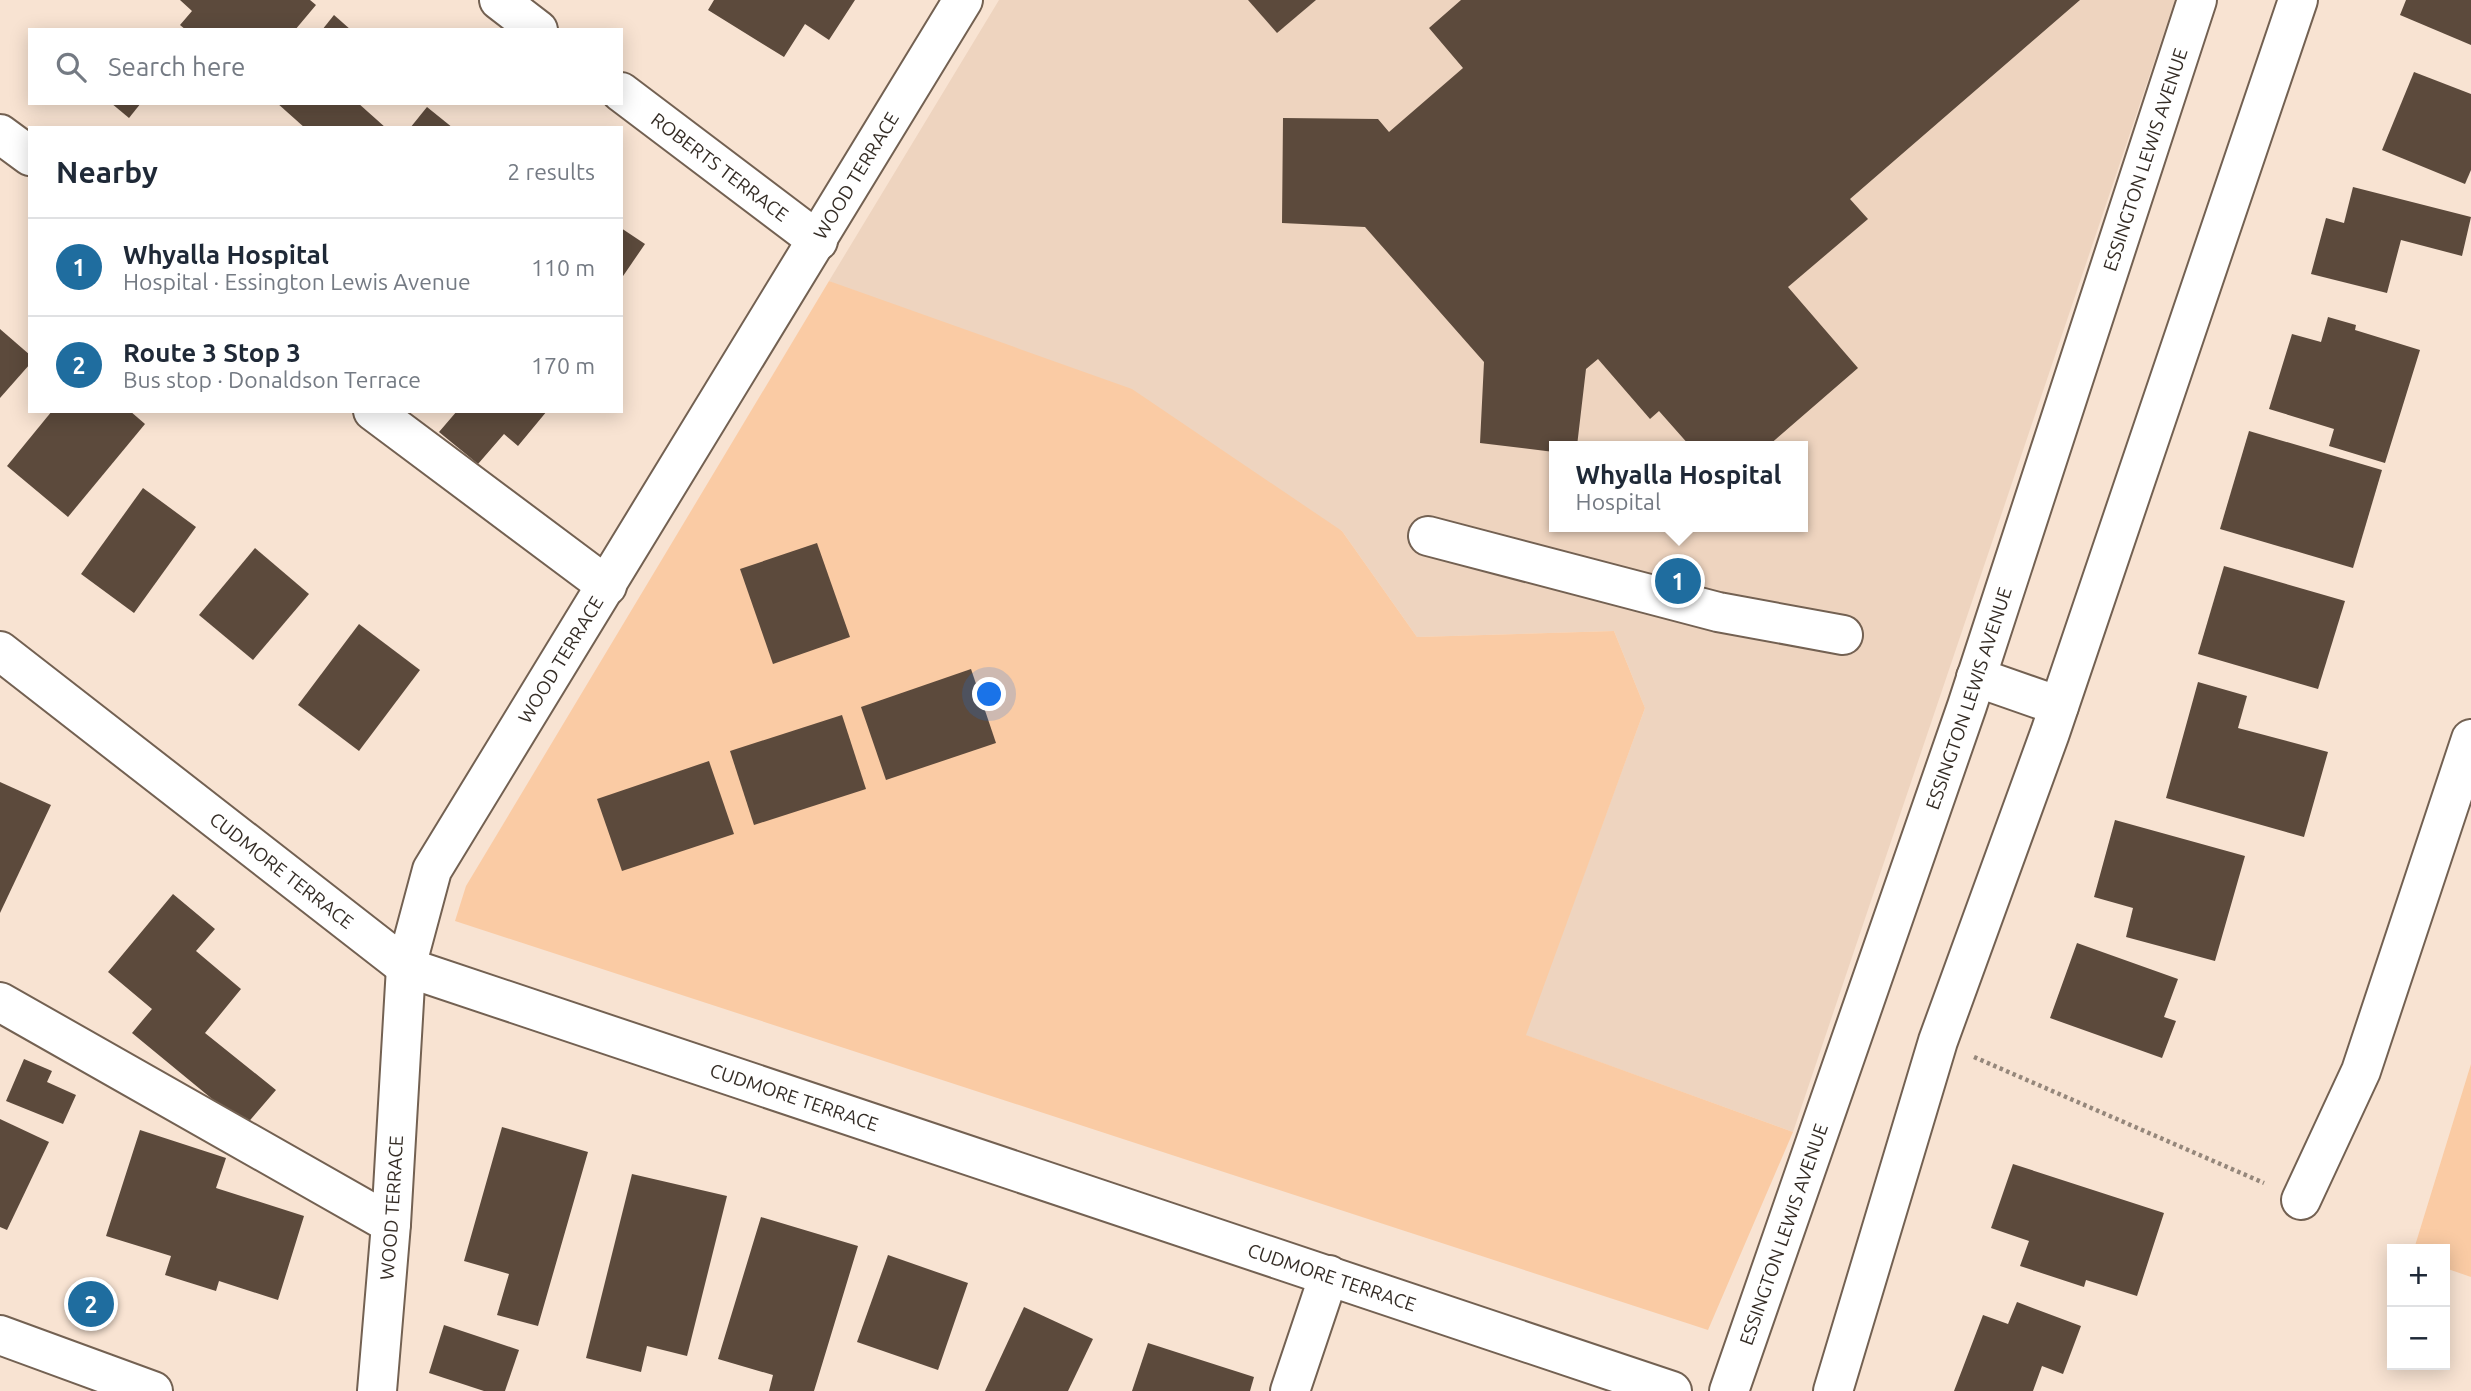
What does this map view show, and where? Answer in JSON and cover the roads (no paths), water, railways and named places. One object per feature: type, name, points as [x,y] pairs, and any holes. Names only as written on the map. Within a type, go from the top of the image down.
[{"type":"street","points":[[499,0],[535,28]]},
{"type":"street","name":"WOOD TERRACE","points":[[384,1389],[406,967],[432,870],[963,0]]},
{"type":"street","name":"ESSINGTON LEWIS AVENUE","points":[[1729,1391],[1976,677],[2197,0]]},
{"type":"street","points":[[1833,1391],[1938,1041],[2059,706],[2298,0]]},
{"type":"street","name":"ROBERTS TERRACE","points":[[623,94],[818,241]]},
{"type":"street","points":[[0,134],[28,155]]},
{"type":"street","points":[[376,413],[607,586]]},
{"type":"street","points":[[1428,536],[1718,612],[1843,635]]},
{"type":"street","name":"CUDMORE TERRACE","points":[[0,651],[406,967],[1672,1391]]},
{"type":"street","points":[[1976,677],[2059,706]]},
{"type":"street","points":[[2301,1200],[2361,1071],[2471,740]]},
{"type":"street","points":[[0,1002],[391,1224]]},
{"type":"street","points":[[1290,1391],[1329,1275]]},
{"type":"street","points":[[0,1335],[51,1356],[153,1391]]},
{"type":"street","points":[[51,1356],[75,1391]]},
{"type":"place","name":"Whyalla Hospital","points":[[1678,581]]},
{"type":"place","name":"Route 3 Stop 3","points":[[91,1304]]}]
